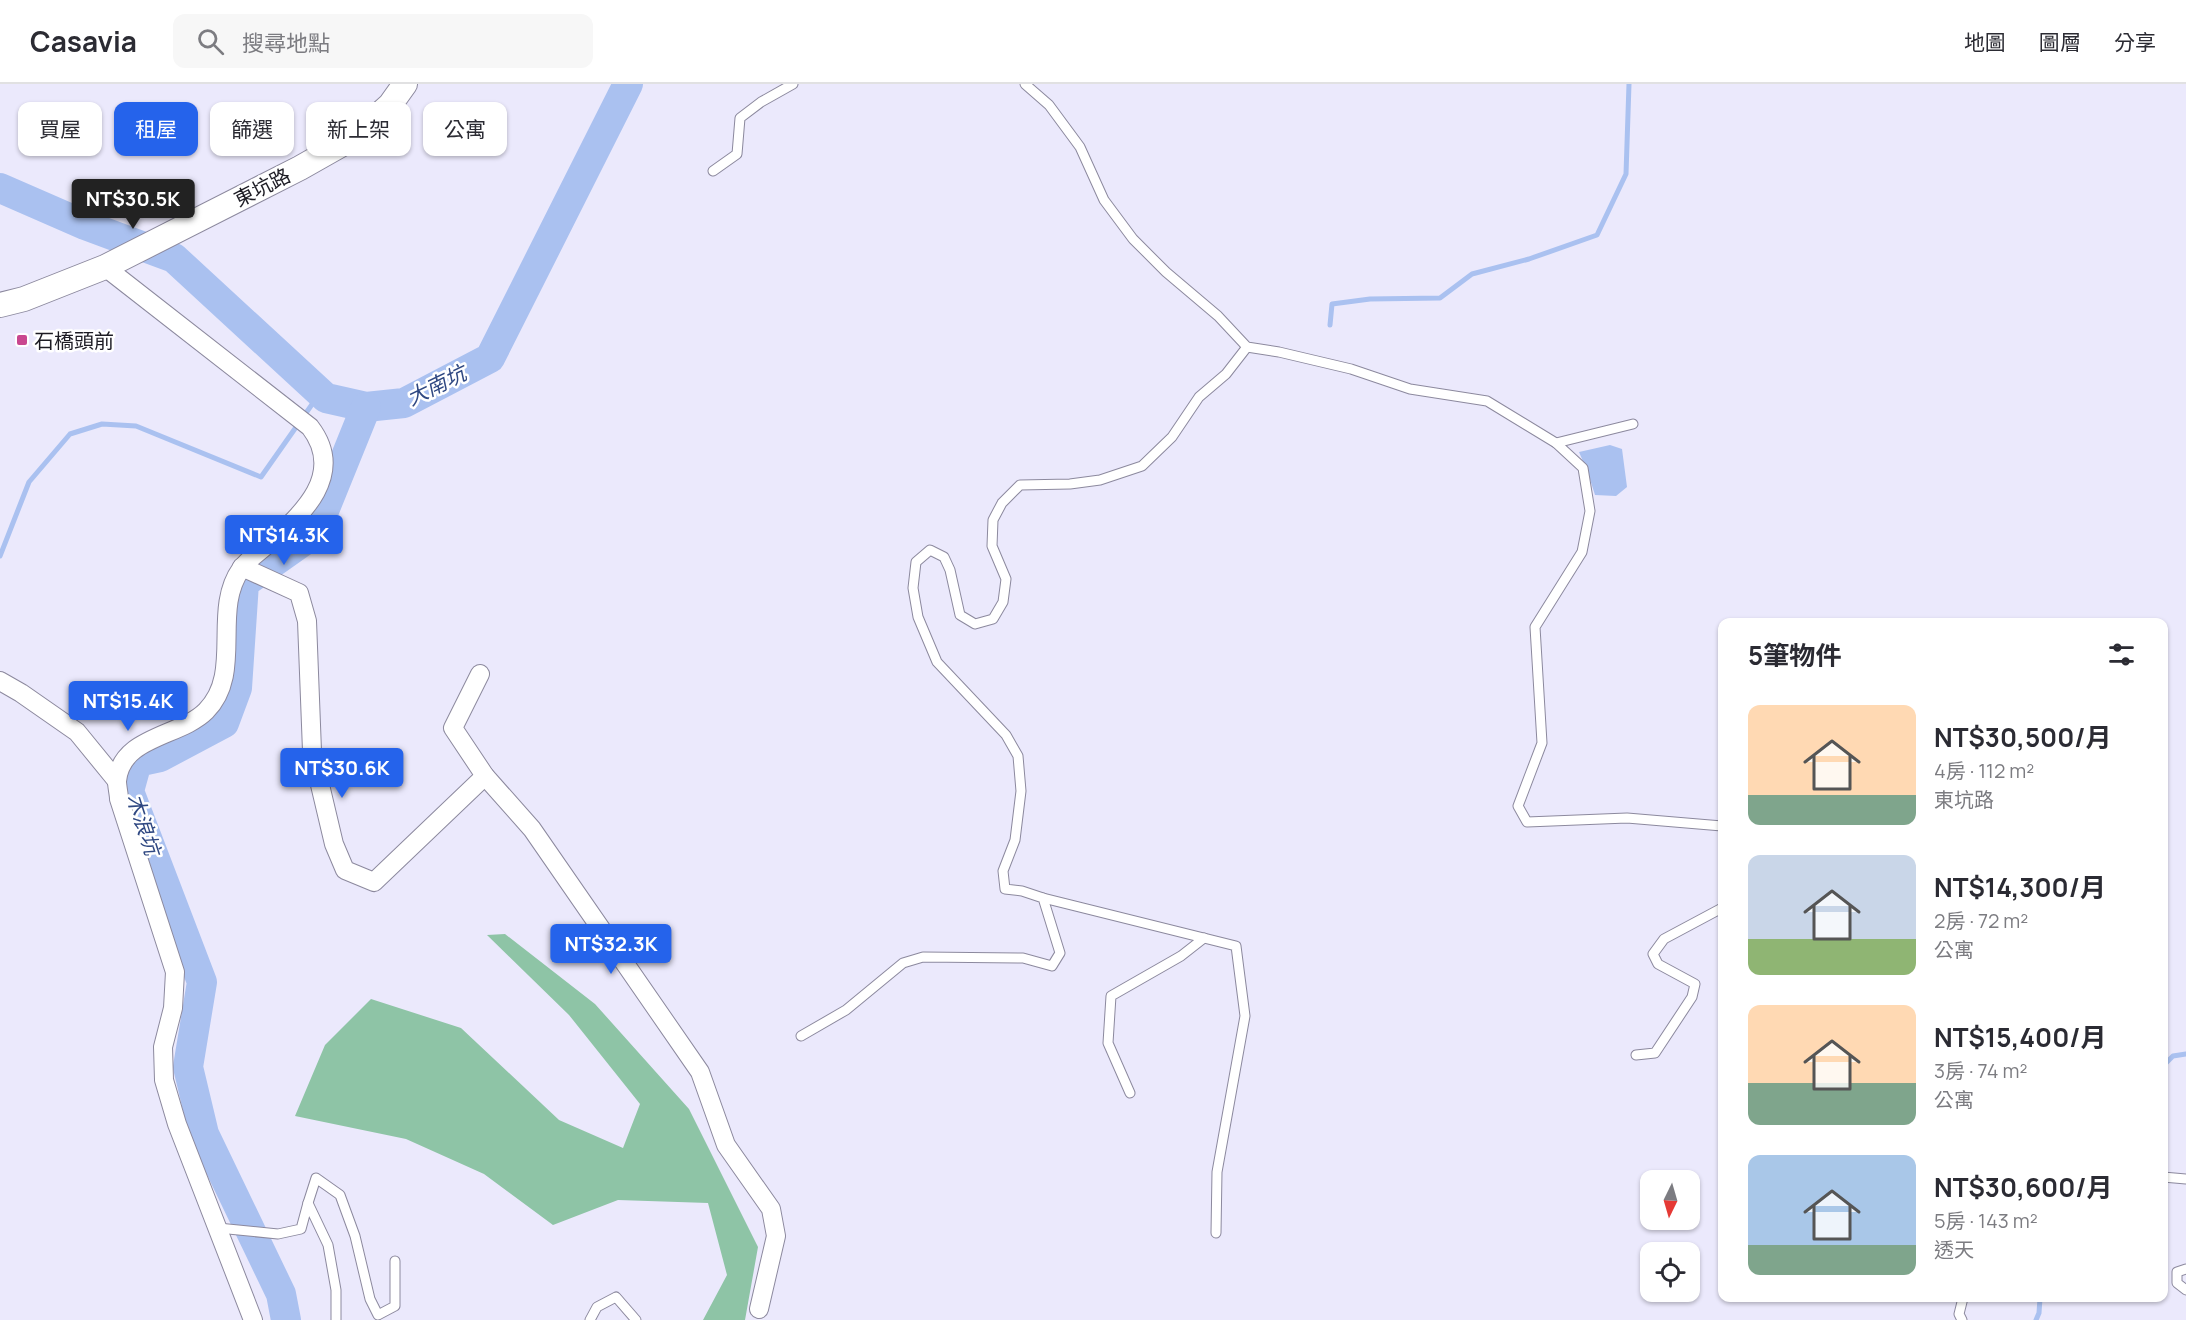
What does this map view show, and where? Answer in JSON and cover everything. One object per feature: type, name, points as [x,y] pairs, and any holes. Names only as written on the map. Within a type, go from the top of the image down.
[{"type":"street","name":"東坑路","points":[[0,305],[24,299],[111,264],[300,168],[353,138],[390,105],[405,84]]},
{"type":"street","points":[[111,264],[310,427],[318,438],[324,454],[324,468],[314,495],[294,522],[231,585],[226,607],[226,652],[223,681],[216,698],[206,711],[193,721],[140,745],[124,760],[117,781],[120,800],[175,972],[172,1008],[163,1047],[164,1080],[177,1124],[254,1320]]},
{"type":"street","points":[[248,569],[299,593],[307,621],[312,751],[333,843],[345,870],[374,882],[485,776]]},
{"type":"street","points":[[480,674],[453,728],[485,776],[532,829],[700,1072],[726,1145],[771,1209],[776,1236],[759,1309]]},
{"type":"street","points":[[0,681],[77,732],[117,781]]},
{"type":"lane","points":[[713,171],[737,154],[740,118],[761,102],[793,84]]},
{"type":"lane","points":[[1025,84],[1049,105],[1080,147],[1104,200],[1133,239],[1166,272],[1218,316],[1247,347],[1351,369],[1410,389],[1487,401],[1556,443],[1583,468],[1590,511],[1582,552],[1535,627],[1542,743],[1518,806],[1527,822],[1627,818],[1718,826]]},
{"type":"lane","points":[[1216,1233],[1217,1172],[1245,1016],[1236,946],[1022,891],[1005,889],[1003,871],[1015,840],[1021,791],[1018,756],[1006,735],[937,662],[918,616],[913,588],[916,562],[930,550],[944,557],[951,570],[960,615],[975,624],[993,619],[1003,602],[1006,579],[992,546],[993,520],[1002,503],[1020,485],[1070,484],[1100,480],[1142,466],[1172,436],[1199,397],[1226,374],[1247,347]]},
{"type":"lane","points":[[1556,443],[1633,424]]},
{"type":"lane","points":[[801,1036],[846,1010],[903,963],[923,957],[1023,958],[1052,966],[1060,953],[1043,898]]},
{"type":"lane","points":[[1636,1055],[1655,1053],[1692,997],[1695,984],[1658,964],[1653,954],[1664,939],[1718,910]]},
{"type":"lane","points":[[1130,1093],[1108,1043],[1111,996],[1181,956],[1204,938]]},
{"type":"lane","points":[[218,1228],[278,1234],[301,1229],[316,1178],[340,1195],[355,1236],[370,1299],[378,1315],[395,1306],[395,1261]]},
{"type":"lane","points":[[2168,1178],[2186,1179]]},
{"type":"lane","points":[[308,1203],[328,1245],[336,1290],[336,1320]]},
{"type":"lane","points":[[2186,1269],[2177,1272],[2177,1283],[2186,1290]]},
{"type":"lane","points":[[590,1320],[597,1307],[616,1297],[636,1320]]},
{"type":"lane","points":[[1962,1302],[1959,1314],[1962,1320]]},
{"type":"green space","points":[[505,934],[595,1004],[689,1109],[758,1247],[745,1320],[703,1320],[727,1275],[708,1203],[618,1200],[553,1225],[484,1174],[406,1139],[295,1116],[325,1045],[371,999],[461,1028],[559,1120],[623,1148],[640,1104],[569,1015],[487,935]]},
{"type":"water","points":[[1610,445],[1622,449],[1627,487],[1616,496],[1595,495],[1579,452]]},
{"type":"waterway","name":"大南坑","points":[[0,188],[85,225],[174,258],[326,398],[366,407],[404,403],[490,358],[628,84]]},
{"type":"waterway","points":[[1330,325],[1332,304],[1370,299],[1440,298],[1472,274],[1529,259],[1597,235],[1626,174],[1629,84]]},
{"type":"waterway","points":[[0,556],[29,482],[70,434],[102,424],[136,426],[261,477],[320,393]]},
{"type":"waterway","name":"木浪坑","points":[[286,1320],[281,1294],[204,1134],[188,1067],[202,982],[129,791],[137,762],[160,757],[224,723],[237,688],[244,583],[315,533],[366,407]]},
{"type":"waterway","points":[[2168,1061],[2173,1056],[2186,1054]]},
{"type":"waterway","points":[[2036,1320],[2040,1302]]},
{"type":"place","name":"石橋頭前","points":[[22,340]]}]
